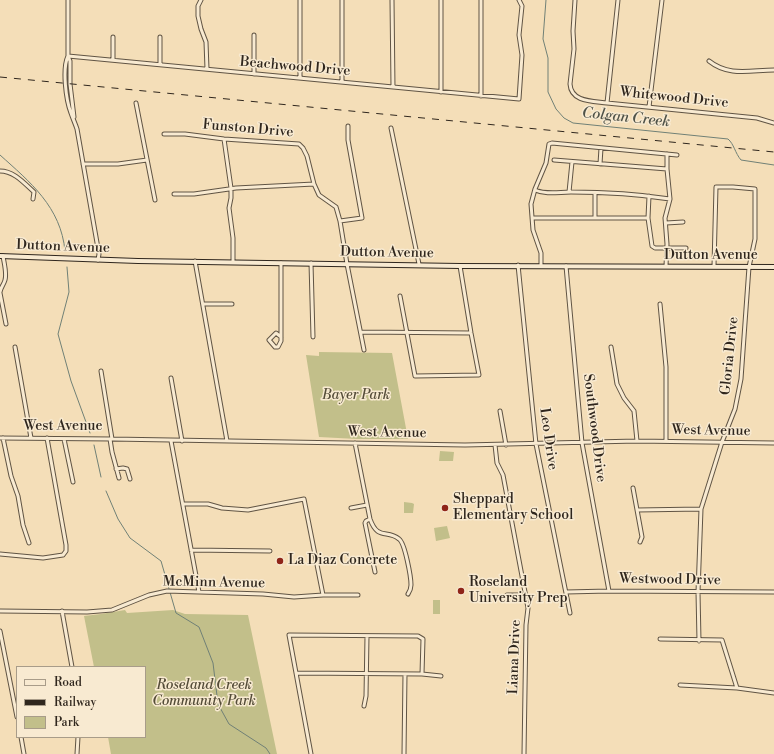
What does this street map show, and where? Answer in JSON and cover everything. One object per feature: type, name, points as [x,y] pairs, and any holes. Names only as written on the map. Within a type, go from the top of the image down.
[{"type":"main road","name":"Dutton Avenue","points":[[1,256],[98,260],[419,264],[460,266],[774,267]]},
{"type":"street","points":[[68,0],[68,56],[66,61],[71,114],[74,119],[83,164],[99,254],[98,260]]},
{"type":"street","points":[[201,0],[198,6],[198,16],[206,42],[207,69]]},
{"type":"street","points":[[300,0],[300,78]]},
{"type":"street","points":[[342,0],[342,82]]},
{"type":"street","points":[[392,0],[392,87]]},
{"type":"street","points":[[440,92],[441,0]]},
{"type":"street","points":[[481,0],[481,96]]},
{"type":"street","name":"Whitewood Drive","points":[[575,0],[572,31],[574,49],[570,89],[573,94],[582,100],[757,118],[774,123]]},
{"type":"street","points":[[607,103],[618,0]]},
{"type":"street","points":[[649,107],[662,0]]},
{"type":"street","name":"Beachwood Drive","points":[[68,56],[519,99],[522,55],[519,35],[522,6],[520,1]]},
{"type":"street","points":[[254,35],[254,74]]},
{"type":"street","points":[[113,37],[113,60]]},
{"type":"street","points":[[160,37],[160,64]]},
{"type":"street","points":[[709,61],[717,67],[738,72],[774,70]]},
{"type":"street","points":[[136,103],[156,200]]},
{"type":"street","points":[[340,221],[362,218],[348,140],[348,126]]},
{"type":"street","points":[[391,128],[419,264]]},
{"type":"street","name":"Funston Drive","points":[[164,134],[185,134],[224,139],[299,144],[303,148],[307,156],[314,184],[319,195],[336,207],[340,221],[364,350]]},
{"type":"street","points":[[224,139],[231,188],[231,198],[228,208],[233,238],[233,262]]},
{"type":"street","points":[[541,266],[541,253],[533,230],[531,204],[546,163],[549,144],[552,143],[677,155]]},
{"type":"street","points":[[600,164],[601,148]]},
{"type":"street","points":[[666,266],[666,216],[670,198],[667,169],[668,154]]},
{"type":"street","points":[[83,164],[118,164],[147,160]]},
{"type":"street","points":[[554,160],[667,169]]},
{"type":"street","points":[[569,192],[572,162]]},
{"type":"street","points":[[0,171],[6,171],[13,174],[34,192],[32,199]]},
{"type":"street","points":[[174,194],[194,194],[231,188],[314,184]]},
{"type":"street","name":"Gloria Drive","points":[[699,641],[698,592],[701,509],[722,442],[735,409],[741,379],[749,267],[751,250],[755,239],[755,189],[716,187],[714,266]]},
{"type":"street","points":[[535,190],[541,193],[595,193],[670,198]]},
{"type":"street","points":[[595,193],[595,218]]},
{"type":"street","points":[[649,196],[648,218],[652,246],[655,248],[667,249],[686,248]]},
{"type":"street","points":[[532,218],[648,218]]},
{"type":"street","points":[[666,224],[683,222]]},
{"type":"street","points":[[1,256],[6,274],[5,281],[0,292],[6,324]]},
{"type":"street","points":[[195,261],[227,441]]},
{"type":"street","points":[[281,263],[281,337],[281,341],[278,347],[275,347],[269,340],[276,333],[281,337]]},
{"type":"street","points":[[311,263],[313,337]]},
{"type":"street","name":"Leo Drive","points":[[518,265],[536,444],[570,613]]},
{"type":"street","points":[[400,296],[415,376],[479,375],[460,266]]},
{"type":"street","name":"Southwood Drive","points":[[566,266],[582,443],[609,590]]},
{"type":"street","points":[[203,304],[232,304]]},
{"type":"street","points":[[660,304],[666,367],[666,441]]},
{"type":"street","points":[[361,332],[471,334]]},
{"type":"street","points":[[15,346],[31,438]]},
{"type":"street","points":[[611,347],[617,384],[624,398],[634,412],[637,441]]},
{"type":"street","points":[[101,371],[112,452],[119,478]]},
{"type":"street","points":[[171,378],[182,440]]},
{"type":"street","points":[[500,411],[506,445]]},
{"type":"street","points":[[1,438],[18,496],[23,525],[29,544]]},
{"type":"street","name":"West Avenue","points":[[1,438],[111,438],[495,445],[637,441],[774,444]]},
{"type":"street","points":[[0,554],[43,558],[63,555],[66,551],[46,438]]},
{"type":"street","points":[[64,439],[73,482]]},
{"type":"street","points":[[171,440],[199,592]]},
{"type":"street","points":[[355,443],[373,528],[377,531],[399,538],[403,544],[411,582],[408,594]]},
{"type":"street","name":"Liana Drive","points":[[495,445],[497,463],[503,475],[528,608],[526,622],[524,754]]},
{"type":"street","points":[[116,469],[127,469],[130,479]]},
{"type":"street","points":[[633,488],[642,537],[640,542]]},
{"type":"street","points":[[183,504],[208,504],[222,508],[248,510],[304,499],[323,595]]},
{"type":"street","points":[[351,508],[367,505]]},
{"type":"street","points":[[637,510],[701,509]]},
{"type":"street","points":[[370,519],[365,523],[375,572]]},
{"type":"street","points":[[191,550],[270,551]]},
{"type":"street","name":"Westwood Drive","points":[[566,592],[609,590],[774,592]]},
{"type":"street","name":"McMinn Avenue","points":[[0,611],[87,612],[112,610],[149,595],[167,591],[263,594],[294,597],[358,595]]},
{"type":"street","points":[[507,595],[526,595]]},
{"type":"street","points":[[62,611],[72,666]]},
{"type":"street","points":[[0,631],[16,712]]},
{"type":"street","points":[[311,754],[289,635],[421,637],[423,643],[422,674]]},
{"type":"street","points":[[364,706],[366,696],[366,636]]},
{"type":"street","points":[[660,639],[699,641],[722,640],[738,688]]},
{"type":"street","points":[[297,673],[422,674],[441,676]]},
{"type":"street","points":[[404,754],[405,674]]},
{"type":"street","points":[[680,686],[738,688],[774,693]]},
{"type":"street","points":[[21,738],[24,754]]},
{"type":"street","points":[[78,738],[78,754]]},
{"type":"green space","name":"Bayer Park","points":[[319,352],[392,353],[408,439],[319,437],[306,355],[319,356]]},
{"type":"green space","points":[[440,451],[454,452],[453,461],[439,461]]},
{"type":"green space","points":[[404,502],[414,504],[413,513],[404,513]]},
{"type":"green space","points":[[447,526],[450,538],[436,541],[434,528]]},
{"type":"green space","points":[[433,600],[440,600],[440,614],[433,614]]},
{"type":"green space","name":"Roseland Creek Community Park","points":[[125,610],[127,613],[173,610],[185,614],[248,615],[277,754],[111,754],[108,738],[146,738],[146,666],[94,666],[84,616]]},
{"type":"waterway","name":"Colgan Creek","points":[[546,0],[543,39],[548,58],[548,92],[556,109],[564,118],[573,123],[728,139],[732,143],[741,160],[774,165]]},
{"type":"waterway","points":[[0,155],[33,186],[51,208],[62,235],[65,251]]},
{"type":"waterway","points":[[67,267],[69,292],[58,334],[71,381],[90,433]]},
{"type":"waterway","points":[[94,445],[101,477]]},
{"type":"waterway","points":[[106,491],[118,519],[130,538],[161,561],[176,613],[199,627],[213,663],[218,704],[229,724],[266,748],[270,754]]},
{"type":"railway","points":[[0,77],[774,152]]},
{"type":"place","name":"Sheppard Elementary School","points":[[445,508]]},
{"type":"place","name":"La Diaz Concrete","points":[[280,561]]},
{"type":"place","name":"Roseland University Prep","points":[[461,591]]}]
